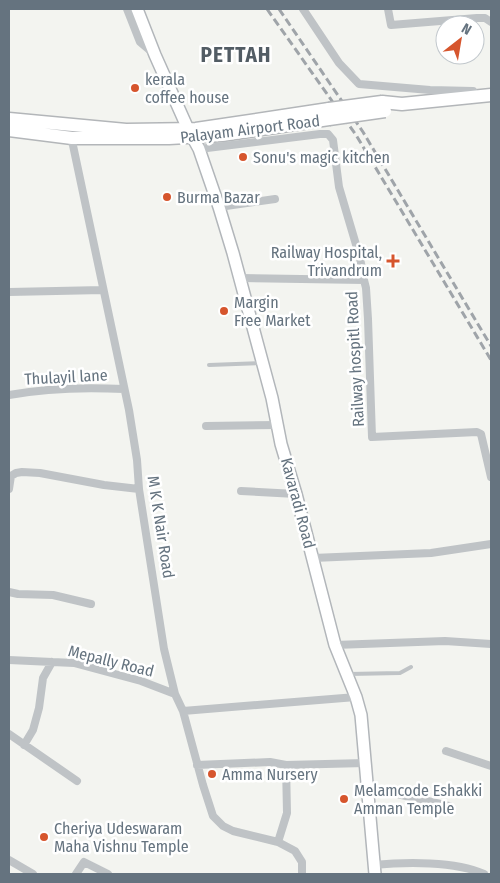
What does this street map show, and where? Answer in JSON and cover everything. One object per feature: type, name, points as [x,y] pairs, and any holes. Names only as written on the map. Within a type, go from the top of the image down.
[{"type":"main road","points":[[137,9],[175,100],[173,107],[188,131]]},
{"type":"main road","points":[[329,114],[383,106],[491,95]]},
{"type":"main road","name":"Kavaradi Road","points":[[175,100],[184,107],[188,131],[199,149],[219,207],[240,278],[335,645],[356,697],[361,716],[374,870]]},
{"type":"main road","points":[[383,106],[404,112],[451,105],[491,103]]},
{"type":"main road","name":"Palayam Airport Road","points":[[9,130],[71,132],[188,131],[222,135],[329,114]]},
{"type":"main road","name":"Palayam Airport Road","points":[[188,131],[231,124],[329,114]]},
{"type":"main road","name":"Palayam Airport Road","points":[[9,119],[71,132]]},
{"type":"street","points":[[127,9],[140,42],[153,50],[157,50],[140,9]]},
{"type":"street","points":[[303,9],[339,63],[359,84],[465,92],[491,90]]},
{"type":"street","points":[[388,9],[391,25],[435,21]]},
{"type":"street","name":"M K K Nair Road","points":[[71,132],[137,460],[139,489],[164,649],[175,694],[182,711],[197,766],[213,816],[223,826],[233,831],[278,842],[295,851],[302,862],[302,874]]},
{"type":"street","points":[[199,149],[328,134],[333,140],[338,187],[360,258],[364,280]]},
{"type":"street","points":[[219,207],[275,199]]},
{"type":"street","name":"Railway hospitl Road","points":[[240,278],[364,280],[368,319],[372,437],[477,432],[481,434],[491,478]]},
{"type":"street","points":[[9,292],[103,290]]},
{"type":"street","name":"Thulayil lane","points":[[9,395],[29,391],[75,387],[124,389]]},
{"type":"street","points":[[206,426],[278,425]]},
{"type":"street","points":[[9,489],[11,476],[22,472],[40,473],[104,485],[139,489]]},
{"type":"street","points":[[241,491],[296,494]]},
{"type":"street","points":[[313,558],[431,553],[491,544]]},
{"type":"street","points":[[9,592],[53,595],[90,604]]},
{"type":"street","points":[[335,645],[445,641],[491,644]]},
{"type":"street","name":"Mepally Road","points":[[9,660],[74,663],[141,681],[175,694]]},
{"type":"street","points":[[24,745],[33,730],[43,678],[52,662]]},
{"type":"street","points":[[182,711],[356,697]]},
{"type":"street","points":[[9,734],[77,781]]},
{"type":"street","points":[[446,751],[491,766]]},
{"type":"street","points":[[197,766],[270,762],[286,765],[365,763]]},
{"type":"street","points":[[278,842],[286,813],[286,765]]},
{"type":"street","points":[[368,789],[448,806]]},
{"type":"street","points":[[9,860],[33,874]]},
{"type":"street","points":[[76,874],[84,862],[108,874]]},
{"type":"street","points":[[374,870],[396,863],[463,867],[484,874]]},
{"type":"lane","points":[[209,365],[262,363]]},
{"type":"lane","points":[[347,675],[400,673],[411,666]]},
{"type":"railway","points":[[267,9],[356,135],[491,360]]},
{"type":"railway","points":[[279,9],[363,132],[491,346]]},
{"type":"place","name":"kerala coffee house","points":[[135,88]]},
{"type":"place","name":"Sonu's magic kitchen","points":[[243,157]]},
{"type":"place","name":"Burma Bazar","points":[[167,197]]},
{"type":"place","name":"Railway Hospital, Trivandrum","points":[[393,261]]},
{"type":"place","name":"Margin Free Market","points":[[224,311]]},
{"type":"place","name":"Amma Nursery","points":[[212,774]]},
{"type":"place","name":"Melamcode Eshakki Amman Temple","points":[[344,799]]},
{"type":"place","name":"Cheriya Udeswaram Maha Vishnu Temple","points":[[44,837]]},
{"type":"district","name":"PETTAH","points":[[236,55]]}]
